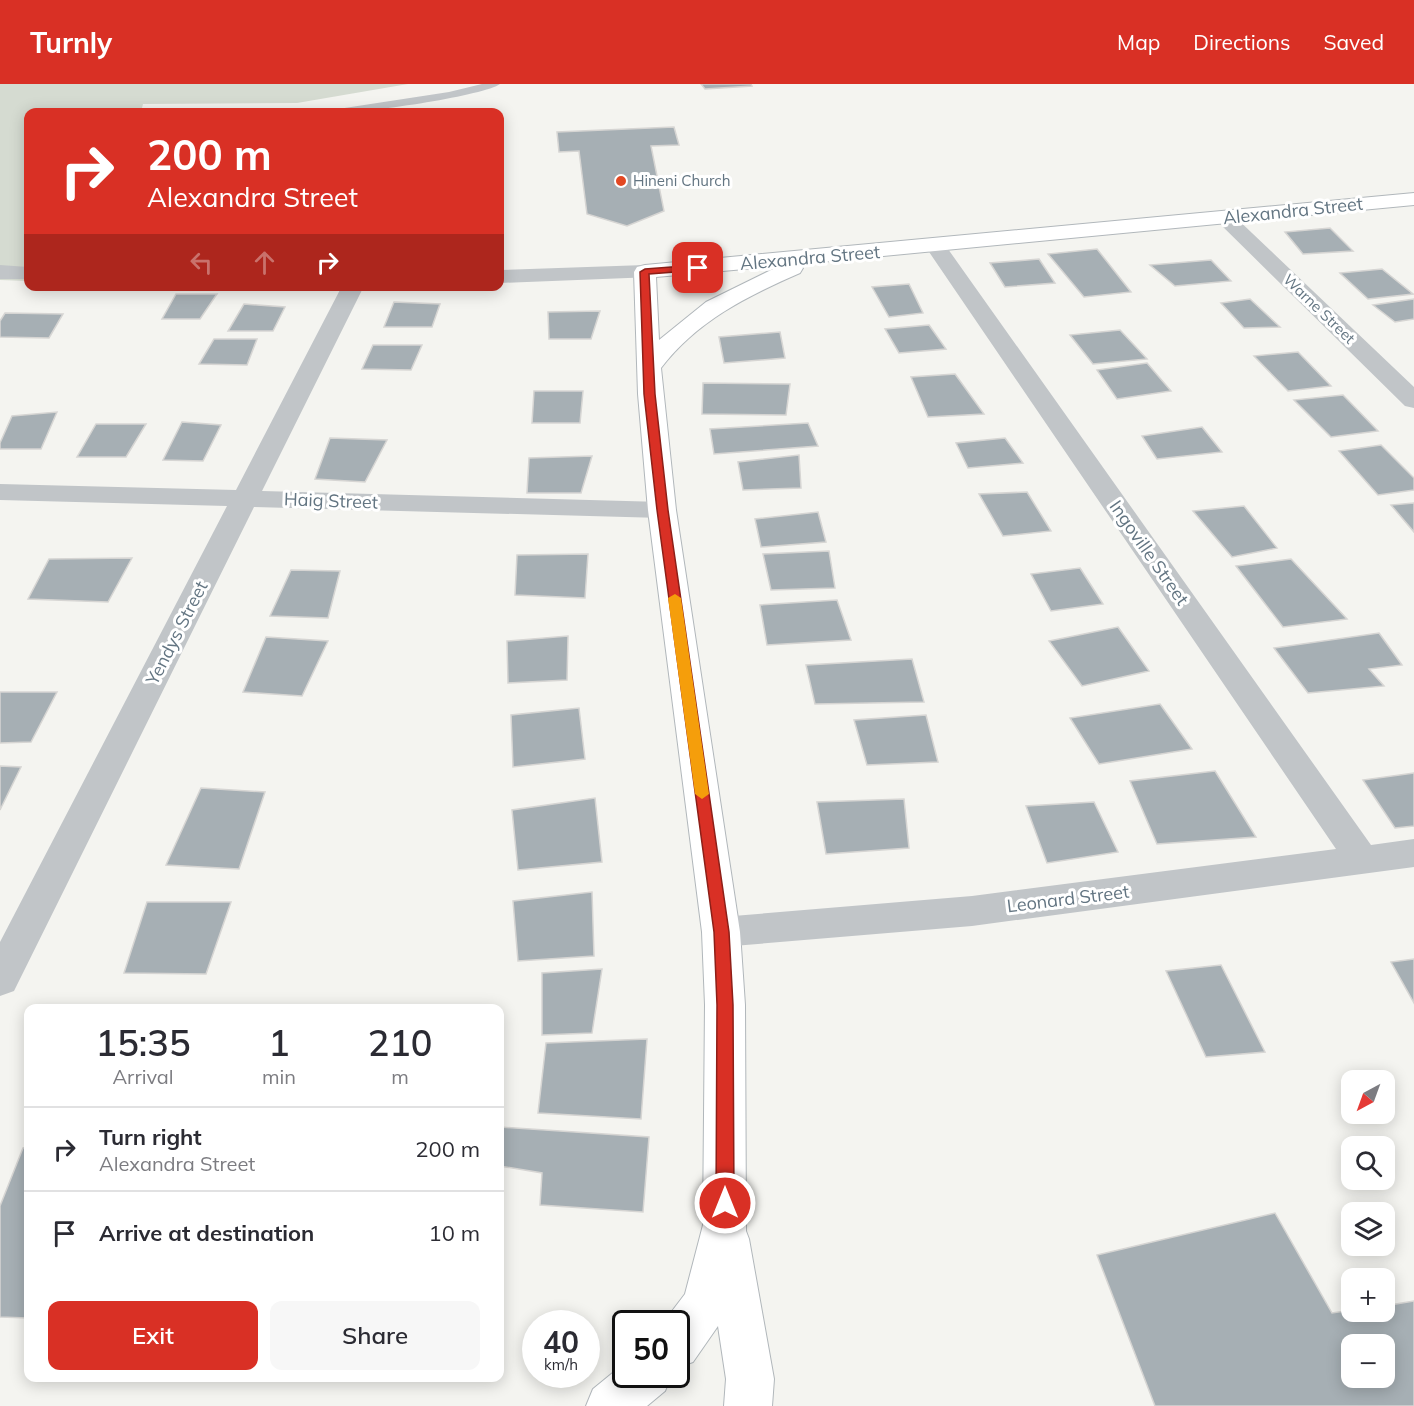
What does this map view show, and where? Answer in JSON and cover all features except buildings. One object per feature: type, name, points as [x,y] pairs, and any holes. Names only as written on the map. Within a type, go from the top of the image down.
[{"type":"main road","name":"Alexandra Street","points":[[645,272],[1414,199]]},
{"type":"main road","points":[[650,366],[672,338],[704,313],[760,282],[815,257]]},
{"type":"main road","points":[[645,272],[650,394],[662,510],[721,932],[725,1017],[725,1225],[750,1379],[748,1406]]},
{"type":"main road","points":[[690,1326],[705,1305],[725,1225]]},
{"type":"main road","points":[[612,1406],[632,1388]]},
{"type":"street","name":"Warne Street","points":[[1225,218],[1414,401]]},
{"type":"street","name":"Ingoville Street","points":[[936,246],[1362,860]]},
{"type":"street","points":[[0,272],[24,273]]},
{"type":"street","points":[[504,277],[645,272]]},
{"type":"street","name":"Yendys Street","points":[[0,980],[351,291]]},
{"type":"street","name":"Haig Street","points":[[0,492],[662,510]]},
{"type":"street","name":"Leonard Street","points":[[721,932],[972,911],[1414,853]]},
{"type":"lane","points":[[364,108],[449,95],[495,84]]},
{"type":"shaded area","points":[[0,84],[408,84],[297,103],[143,104],[142,108],[24,108],[24,281],[0,280]]},
{"type":"slow traffic","points":[[675,598],[702,794]]},
{"type":"place","name":"Hineni Church","points":[[621,181]]},
{"type":"route","points":[[698,268],[645,272],[650,394],[662,510],[721,932],[725,1005],[725,1203]]}]
